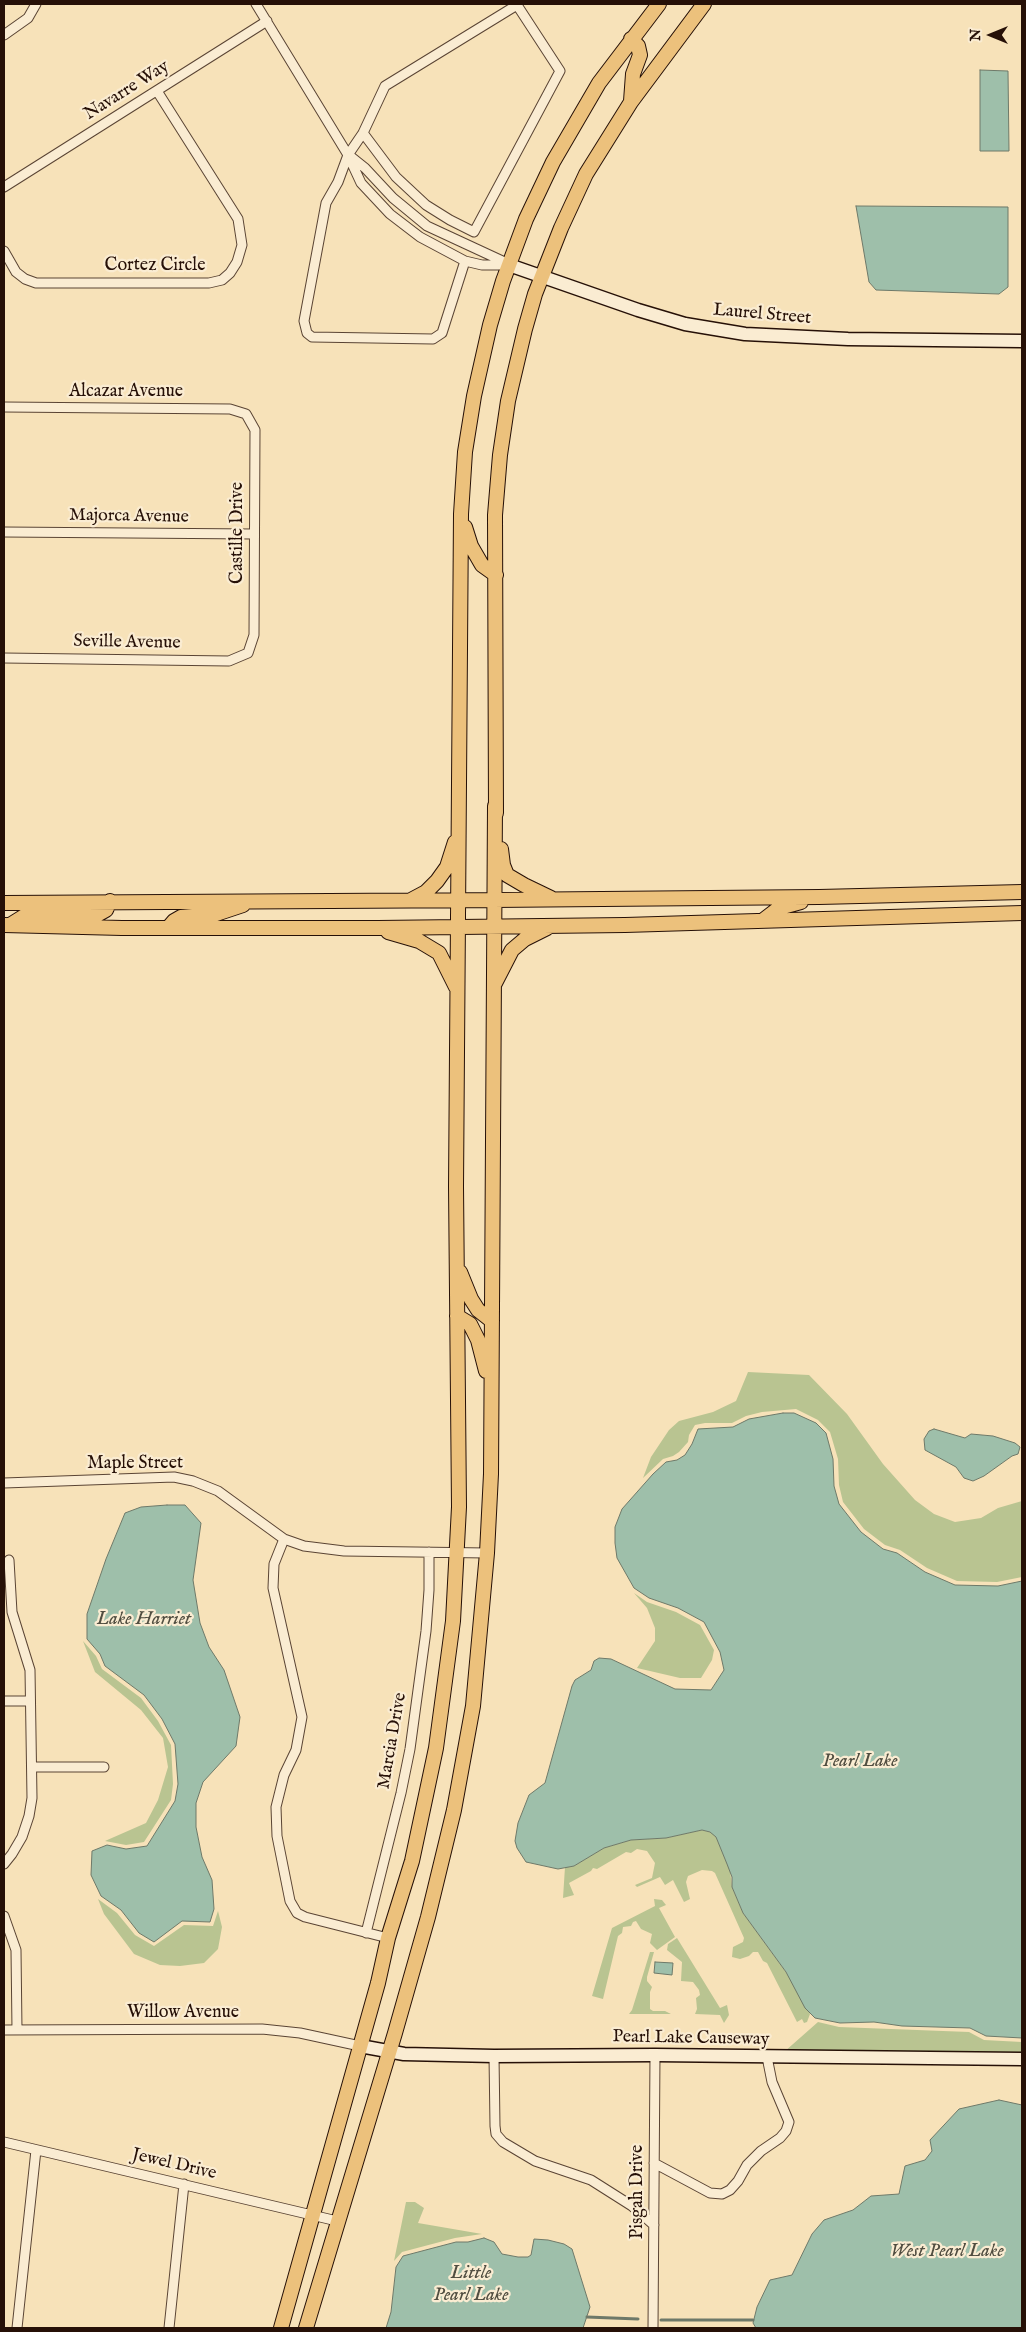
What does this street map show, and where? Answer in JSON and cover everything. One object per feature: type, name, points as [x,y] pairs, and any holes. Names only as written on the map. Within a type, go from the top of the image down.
[{"type":"main road","points":[[282,2328],[388,1938],[412,1861],[436,1748],[453,1621],[459,1507],[456,1264],[461,514],[465,452],[474,396],[490,324],[526,219],[554,162],[599,82],[659,4]]},
{"type":"main road","points":[[306,2328],[428,1917],[454,1810],[472,1706],[487,1553],[491,1474],[495,515],[500,454],[508,401],[525,329],[542,276],[573,198],[630,102],[704,4]]},
{"type":"main road","points":[[630,102],[633,74],[640,55],[638,46],[631,39]]},
{"type":"main road","points":[[461,514],[471,546],[478,559],[482,565],[496,575]]},
{"type":"main road","points":[[495,806],[503,865],[508,875],[524,886],[554,899]]},
{"type":"main road","points":[[410,901],[426,892],[447,867],[459,829]]},
{"type":"main road","points":[[4,903],[110,901],[459,901],[819,897],[1022,892]]},
{"type":"main road","points":[[762,920],[779,908],[819,897]]},
{"type":"main road","points":[[6,925],[26,915],[97,915],[106,910],[110,901]]},
{"type":"main road","points":[[168,928],[181,917],[216,914],[258,901]]},
{"type":"main road","points":[[6,925],[168,928],[378,928],[552,926],[1022,914]]},
{"type":"main road","points":[[493,988],[512,950],[525,939],[552,926]]},
{"type":"main road","points":[[378,928],[419,942],[438,952],[458,992]]},
{"type":"main road","points":[[456,1264],[471,1299],[478,1310],[492,1321]]},
{"type":"main road","points":[[457,1316],[470,1324],[478,1340],[491,1389]]},
{"type":"street","points":[[4,35],[28,18],[36,4]]},
{"type":"street","points":[[256,4],[348,155],[362,183],[390,214],[420,237],[465,262],[482,266],[509,264]]},
{"type":"street","points":[[363,133],[396,178],[426,205],[474,232],[560,71],[517,5],[385,86],[363,133],[348,155],[338,182],[326,203],[304,321],[307,333],[312,337],[433,339],[442,333],[465,262]]},
{"type":"street","name":"Navarre Way","points":[[4,187],[266,21]]},
{"type":"street","name":"Cortez Circle","points":[[4,252],[16,272],[25,280],[36,282],[210,282],[222,280],[230,273],[237,262],[242,245],[238,219],[157,91]]},
{"type":"street","points":[[348,155],[365,168],[393,198],[427,226],[509,264]]},
{"type":"street","name":"Laurel Street","points":[[509,264],[638,310],[684,324],[745,334],[848,339],[1022,340]]},
{"type":"street","name":"Alcazar Avenue","points":[[4,407],[230,408],[246,414]]},
{"type":"street","name":"Castille Drive","points":[[246,414],[255,430],[254,635],[248,653]]},
{"type":"street","name":"Majorca Avenue","points":[[4,532],[254,534]]},
{"type":"street","name":"Seville Avenue","points":[[4,658],[229,661],[248,653]]},
{"type":"street","name":"Maple Street","points":[[4,1484],[154,1477],[183,1479],[218,1490],[284,1539],[304,1546],[327,1550],[487,1553]]},
{"type":"street","points":[[284,1539],[274,1564],[273,1588],[302,1717],[296,1750],[284,1775],[276,1813],[277,1836],[290,1902],[297,1913],[304,1917],[388,1938]]},
{"type":"street","name":"Marcia Drive","points":[[366,1933],[410,1749],[426,1630],[430,1590],[430,1552]]},
{"type":"street","points":[[4,1864],[22,1837],[29,1816],[32,1798],[30,1670],[12,1612],[9,1560]]},
{"type":"street","points":[[4,1701],[30,1701]]},
{"type":"street","points":[[32,1767],[104,1767]]},
{"type":"street","points":[[4,1916],[16,1950],[17,2030]]},
{"type":"street","name":"Willow Avenue","points":[[4,2030],[262,2029],[300,2033],[360,2046]]},
{"type":"street","name":"Pearl Lake Causeway","points":[[360,2046],[389,2052],[494,2056],[655,2055],[1022,2059]]},
{"type":"street","name":"Pisgah Drive","points":[[653,2328],[655,2055]]},
{"type":"street","points":[[494,2056],[494,2126],[496,2134],[503,2142],[535,2161],[591,2180],[632,2206],[654,2225]]},
{"type":"street","points":[[654,2163],[710,2193],[722,2194],[730,2190],[738,2181],[747,2165],[761,2151],[780,2138],[786,2131],[789,2122],[772,2082],[767,2057]]},
{"type":"street","name":"Jewel Drive","points":[[4,2142],[337,2221]]},
{"type":"street","points":[[17,2328],[36,2150]]},
{"type":"street","points":[[169,2328],[184,2184]]},
{"type":"shaded area","points":[[748,1372],[809,1375],[847,1414],[883,1464],[915,1500],[934,1514],[955,1522],[981,1518],[998,1508],[1022,1501],[1022,1577],[997,1582],[957,1581],[927,1568],[900,1550],[885,1545],[864,1529],[843,1502],[839,1485],[838,1459],[830,1432],[818,1420],[796,1409],[762,1412],[746,1416],[732,1423],[695,1425],[689,1435],[688,1442],[679,1452],[663,1459],[643,1478],[651,1457],[669,1430],[679,1421],[713,1412],[736,1401]]},
{"type":"shaded area","points":[[634,1593],[647,1602],[676,1612],[700,1625],[714,1650],[712,1660],[701,1678],[680,1678],[637,1668],[655,1641],[655,1628],[647,1608]]},
{"type":"shaded area","points":[[83,1641],[96,1656],[102,1669],[141,1698],[158,1721],[171,1745],[173,1784],[171,1800],[144,1842],[126,1845],[105,1841],[146,1823],[158,1800],[168,1767],[163,1738],[141,1710],[95,1672]]},
{"type":"shaded area","points":[[702,1830],[713,1833],[716,1837],[730,1870],[732,1887],[743,1913],[796,1986],[810,2014],[807,2022],[804,2023],[802,2019],[797,2022],[767,1963],[763,1961],[758,1952],[753,1952],[749,1956],[740,1959],[732,1957],[733,1947],[743,1942],[744,1938],[715,1873],[712,1871],[702,1870],[688,1876],[686,1882],[690,1899],[684,1902],[673,1880],[665,1885],[660,1877],[637,1887],[635,1885],[652,1878],[655,1863],[647,1851],[637,1849],[631,1853],[626,1852],[597,1869],[593,1868],[569,1883],[574,1895],[563,1898],[565,1867],[574,1866],[604,1848],[631,1840],[666,1838]]},
{"type":"shaded area","points":[[98,1899],[117,1913],[135,1935],[154,1946],[184,1925],[213,1926],[218,1911],[222,1927],[218,1949],[204,1963],[180,1966],[160,1965],[134,1954],[104,1914]]},
{"type":"shaded area","points":[[654,1899],[662,1900],[666,1905],[659,1908],[675,1937],[657,1950],[650,1943],[652,1934],[641,1929],[636,1921],[631,1926],[623,1927],[622,1933],[618,1936],[603,1999],[592,1996],[612,1928],[655,1906]]},
{"type":"shaded area","points":[[677,1938],[720,2008],[727,2005],[729,2015],[724,2023],[720,2015],[695,2014],[697,2009],[696,1998],[700,1995],[699,1990],[693,1982],[681,1981],[682,1962],[667,1950],[668,1944]]},
{"type":"shaded area","points":[[650,1952],[654,1952],[647,1977],[647,1981],[652,1987],[650,1992],[650,2009],[653,2011],[665,2011],[671,2014],[629,2014],[632,2010]]},
{"type":"shaded area","points":[[818,2022],[839,2027],[969,2032],[984,2040],[1022,2042],[1022,2054],[784,2052]]},
{"type":"shaded area","points":[[406,2202],[415,2202],[424,2208],[418,2223],[482,2234],[455,2238],[402,2252],[394,2261]]},
{"type":"water","points":[[980,70],[1008,71],[1009,151],[980,151]]},
{"type":"water","points":[[856,206],[1008,207],[1008,287],[999,294],[876,290],[869,282]]},
{"type":"water","name":"Pearl Lake","points":[[794,1413],[816,1423],[826,1433],[833,1459],[834,1486],[839,1504],[861,1532],[883,1549],[897,1553],[925,1572],[955,1585],[998,1586],[1022,1581],[1022,2038],[986,2036],[970,2028],[902,2026],[874,2022],[840,2023],[815,2018],[805,2008],[786,1972],[743,1913],[732,1887],[732,1877],[716,1837],[710,1832],[702,1830],[666,1838],[631,1840],[604,1848],[574,1866],[558,1869],[526,1862],[517,1848],[515,1841],[518,1823],[529,1795],[545,1783],[572,1686],[575,1680],[591,1670],[594,1661],[599,1658],[611,1659],[675,1689],[711,1690],[724,1670],[720,1652],[704,1622],[678,1608],[649,1598],[634,1588],[617,1558],[615,1527],[622,1509],[666,1462],[677,1460],[685,1455],[698,1429],[733,1427],[749,1419]]},
{"type":"water","points":[[934,1429],[965,1438],[971,1434],[993,1436],[1015,1443],[1020,1447],[1018,1454],[973,1481],[964,1478],[956,1467],[925,1450],[924,1439],[929,1431]]},
{"type":"water","name":"Lake Harriet","points":[[185,1505],[201,1523],[193,1580],[200,1623],[209,1647],[224,1670],[240,1717],[236,1746],[203,1782],[196,1803],[196,1827],[202,1857],[212,1880],[214,1909],[210,1922],[182,1921],[154,1942],[139,1933],[121,1910],[101,1896],[91,1875],[92,1851],[107,1845],[126,1849],[147,1846],[175,1801],[178,1784],[175,1744],[162,1719],[144,1695],[105,1666],[100,1654],[87,1639],[87,1614],[106,1559],[125,1513],[141,1507]]},
{"type":"water","points":[[655,1962],[673,1963],[672,1975],[654,1973]]},
{"type":"water","name":"West Pearl Lake","points":[[999,2100],[1022,2105],[1022,2328],[756,2328],[753,2323],[757,2307],[770,2280],[792,2275],[812,2234],[824,2220],[853,2210],[871,2196],[899,2194],[905,2166],[925,2160],[932,2151],[930,2140],[959,2109]]},
{"type":"water","name":"Little Pearl Lake","points":[[484,2238],[494,2242],[502,2254],[518,2257],[528,2257],[531,2255],[534,2239],[564,2244],[572,2249],[590,2307],[583,2328],[386,2328],[391,2312],[396,2267],[403,2256],[456,2242],[468,2242]]},
{"type":"waterway","points":[[587,2317],[638,2319]]},
{"type":"waterway","points":[[661,2320],[753,2320]]}]
